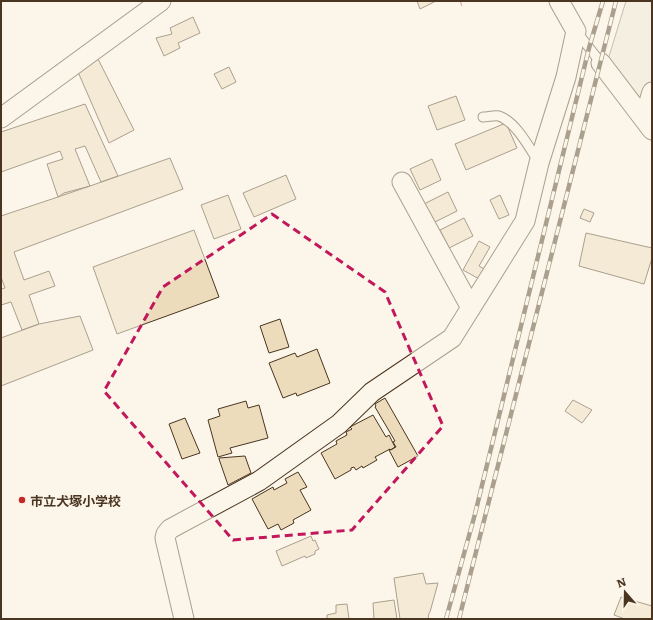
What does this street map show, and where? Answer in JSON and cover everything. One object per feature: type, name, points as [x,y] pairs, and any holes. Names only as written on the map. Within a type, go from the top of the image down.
[{"type":"street","points":[[1,118],[161,1]]},
{"type":"street","points":[[184,619],[165,538],[170,529],[259,481],[339,424],[372,392],[452,338],[525,221],[539,162],[566,77],[576,31],[559,1]]},
{"type":"street","points":[[601,63],[648,125]]},
{"type":"street","points":[[648,125],[652,92]]},
{"type":"street","points":[[402,182],[471,308]]},
{"type":"lane","points":[[576,31],[601,63]]},
{"type":"lane","points":[[483,117],[498,116],[509,122],[518,131],[539,162]]},
{"type":"highlighted area","points":[[272,214],[385,292],[443,426],[352,530],[233,540],[104,391],[163,287]]},
{"type":"shaded area","points":[[626,1],[652,1],[652,124],[607,63]]},
{"type":"building","points":[[417,1],[436,1],[420,9]]},
{"type":"building","points":[[193,17],[200,33],[178,43],[180,48],[164,56],[156,38],[172,34],[170,28]]},
{"type":"building","points":[[98,59],[134,130],[109,143],[78,72]]},
{"type":"building","points":[[229,67],[236,82],[222,89],[214,74]]},
{"type":"building","points":[[456,96],[465,120],[437,130],[428,106]]},
{"type":"building","points":[[85,104],[118,176],[101,182],[85,146],[75,149],[90,186],[58,197],[47,164],[63,159],[60,151],[1,172],[1,132]]},
{"type":"building","points":[[506,123],[517,148],[466,170],[455,144]]},
{"type":"building","points":[[170,158],[183,189],[14,252],[24,280],[49,271],[55,286],[29,295],[39,324],[22,330],[11,302],[1,305],[1,289],[5,288],[1,277],[1,216],[58,197],[64,193],[90,186]]},
{"type":"building","points":[[432,159],[441,180],[420,190],[410,169]]},
{"type":"building","points":[[286,175],[296,199],[254,217],[243,193]]},
{"type":"building","points":[[448,192],[457,211],[433,223],[424,204]]},
{"type":"building","points":[[228,195],[241,229],[214,239],[201,205]]},
{"type":"building","points":[[500,195],[509,215],[499,219],[490,200]]},
{"type":"building","points":[[584,209],[594,213],[590,222],[580,218]]},
{"type":"building","points":[[464,218],[473,236],[449,248],[440,230]]},
{"type":"building","points":[[194,230],[219,297],[117,334],[93,267]]},
{"type":"building","points":[[586,233],[652,248],[652,258],[644,284],[579,266]]},
{"type":"building","points":[[479,241],[490,247],[479,266],[486,270],[481,280],[463,270]]},
{"type":"building","points":[[80,316],[93,350],[1,386],[1,338],[39,324]]},
{"type":"building","points":[[280,319],[289,347],[269,353],[260,326]]},
{"type":"building","points":[[317,349],[330,383],[297,396],[296,393],[283,398],[269,363],[295,353],[297,357]]},
{"type":"building","points":[[385,398],[418,456],[398,467],[389,450],[396,447],[393,442],[395,441],[375,407],[375,404]]},
{"type":"building","points":[[573,400],[592,410],[582,423],[565,411]]},
{"type":"building","points":[[246,401],[248,408],[259,405],[268,438],[230,448],[232,453],[218,457],[208,420],[220,416],[218,409]]},
{"type":"building","points":[[373,415],[386,437],[389,435],[395,447],[375,457],[377,460],[363,468],[362,466],[356,470],[354,467],[351,468],[351,470],[335,479],[321,453],[337,444],[336,441],[347,435],[346,432],[352,429],[350,427]]},
{"type":"building","points":[[185,418],[200,453],[182,459],[169,424]]},
{"type":"building","points":[[245,456],[251,473],[228,485],[219,458]]},
{"type":"building","points":[[298,472],[307,487],[300,490],[311,510],[293,520],[294,523],[281,530],[278,524],[268,529],[252,499],[273,487],[274,490],[287,483],[285,479]]},
{"type":"building","points":[[311,536],[313,541],[315,540],[319,549],[315,551],[315,554],[306,558],[305,556],[282,566],[276,551]]},
{"type":"building","points":[[423,573],[426,584],[438,583],[428,619],[400,619],[394,578]]},
{"type":"building","points":[[621,597],[652,606],[652,619],[625,619],[614,615]]},
{"type":"building","points":[[394,600],[397,619],[374,619],[373,603]]},
{"type":"building","points":[[347,604],[349,619],[327,619],[327,615],[336,613],[336,605]]},
{"type":"railway","points":[[446,619],[475,514],[589,48],[603,1]]},
{"type":"railway","points":[[459,619],[616,1]]},
{"type":"power","points":[[460,1],[462,6]]},
{"type":"place","name":"市立犬塚小学校","points":[[22,500]]}]
